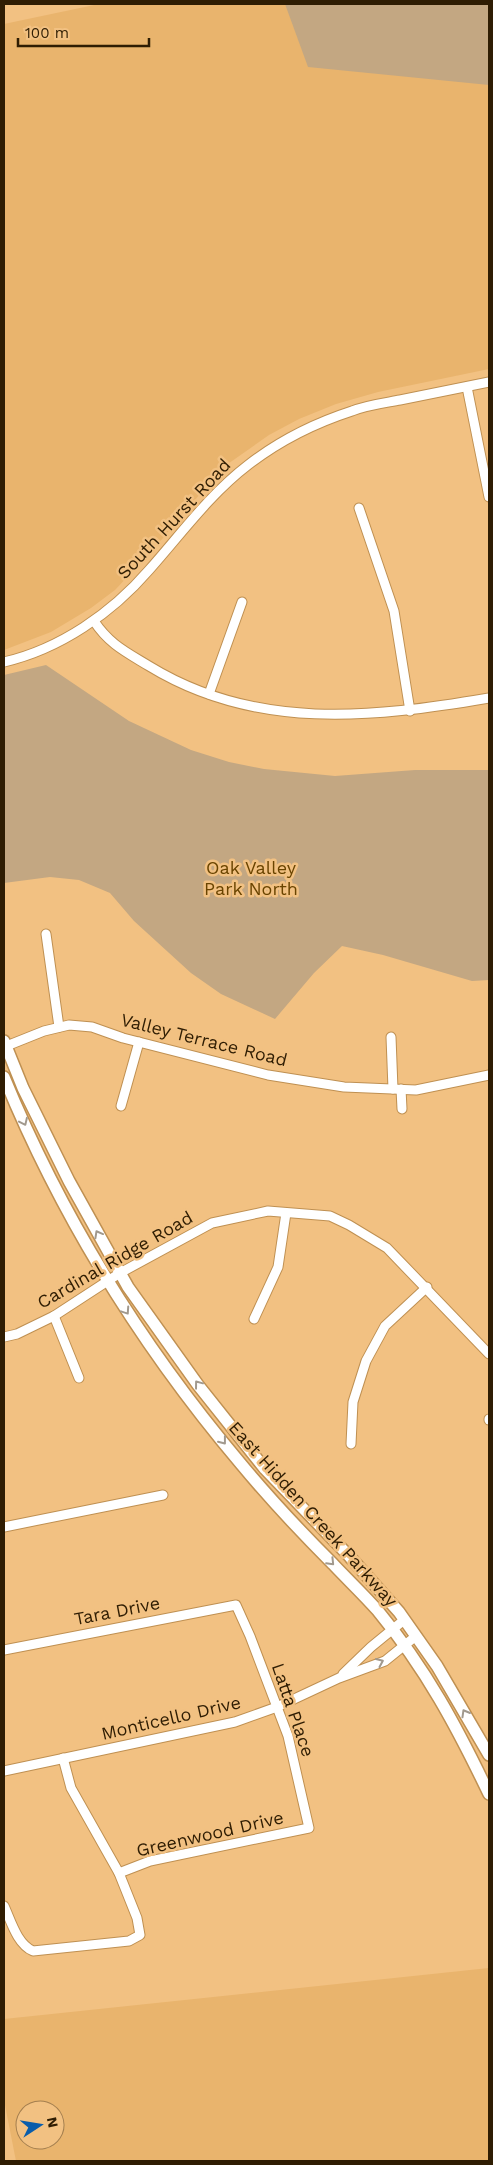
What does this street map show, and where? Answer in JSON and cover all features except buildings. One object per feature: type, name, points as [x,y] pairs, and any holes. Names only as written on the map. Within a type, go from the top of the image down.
[{"type":"main road","name":"East Hidden Creek Parkway","points":[[4,1045],[69,1182],[120,1273],[198,1385],[265,1469],[350,1556],[404,1620],[437,1666],[489,1755]]},
{"type":"main road","name":"East Hidden Creek Parkway","points":[[4,1077],[51,1180],[114,1293],[157,1358],[241,1464],[302,1532],[377,1610],[421,1667],[458,1730],[489,1794]]},
{"type":"street","name":"South Hurst Road","points":[[4,662],[22,658],[62,640],[94,621],[118,602],[148,572],[230,479],[288,438],[318,423],[354,410],[489,382]]},
{"type":"street","points":[[466,386],[486,462],[489,497]]},
{"type":"street","points":[[359,508],[394,611],[410,711]]},
{"type":"street","points":[[209,694],[242,602]]},
{"type":"street","points":[[94,621],[111,643],[164,675],[209,694],[258,709],[313,715],[365,715],[410,711],[489,698]]},
{"type":"street","points":[[46,934],[59,1028]]},
{"type":"street","name":"Valley Terrace Road","points":[[4,1045],[44,1031],[69,1025],[92,1027],[139,1042],[268,1076],[344,1087],[416,1090],[489,1075]]},
{"type":"street","points":[[391,1037],[397,1089],[402,1109]]},
{"type":"street","points":[[121,1106],[139,1042]]},
{"type":"street","name":"Cardinal Ridge Road","points":[[4,1337],[16,1334],[54,1316],[108,1280],[212,1223],[268,1211],[330,1216],[350,1225],[387,1248],[427,1287],[489,1354]]},
{"type":"street","points":[[254,1318],[278,1267],[286,1213]]},
{"type":"street","points":[[351,1444],[353,1402],[366,1361],[385,1326],[427,1287]]},
{"type":"street","points":[[54,1316],[79,1378]]},
{"type":"street","points":[[4,1527],[163,1495]]},
{"type":"street","name":"Tara Drive","points":[[4,1650],[236,1605]]},
{"type":"street","name":"Latta Place","points":[[236,1605],[250,1636],[288,1736],[309,1828]]},
{"type":"street","name":"Monticello Drive","points":[[339,1678],[404,1620]]},
{"type":"street","name":"Monticello Drive","points":[[4,1771],[235,1722],[277,1707],[339,1678],[385,1661],[416,1636]]},
{"type":"street","points":[[4,1906],[26,1948],[33,1951],[129,1941],[140,1935],[138,1918],[119,1873],[70,1788],[63,1758]]},
{"type":"street","name":"Greenwood Drive","points":[[119,1873],[150,1861],[309,1828]]},
{"type":"shaded area","points":[[99,4],[489,4],[489,369],[378,392],[336,404],[299,419],[269,435],[222,468],[152,551],[115,590],[91,608],[51,632],[4,650],[4,24]]},
{"type":"shaded area","points":[[489,1968],[489,2161],[16,2161],[4,2100],[4,2019]]},
{"type":"green space","points":[[285,4],[489,4],[489,85],[308,67]]},
{"type":"green space","name":"Oak Valley Park North","points":[[46,665],[129,721],[191,750],[229,762],[264,769],[335,776],[415,770],[489,770],[489,980],[472,981],[383,955],[342,946],[314,973],[275,1019],[221,994],[191,973],[134,921],[110,893],[79,880],[50,877],[4,883],[4,675]]}]
